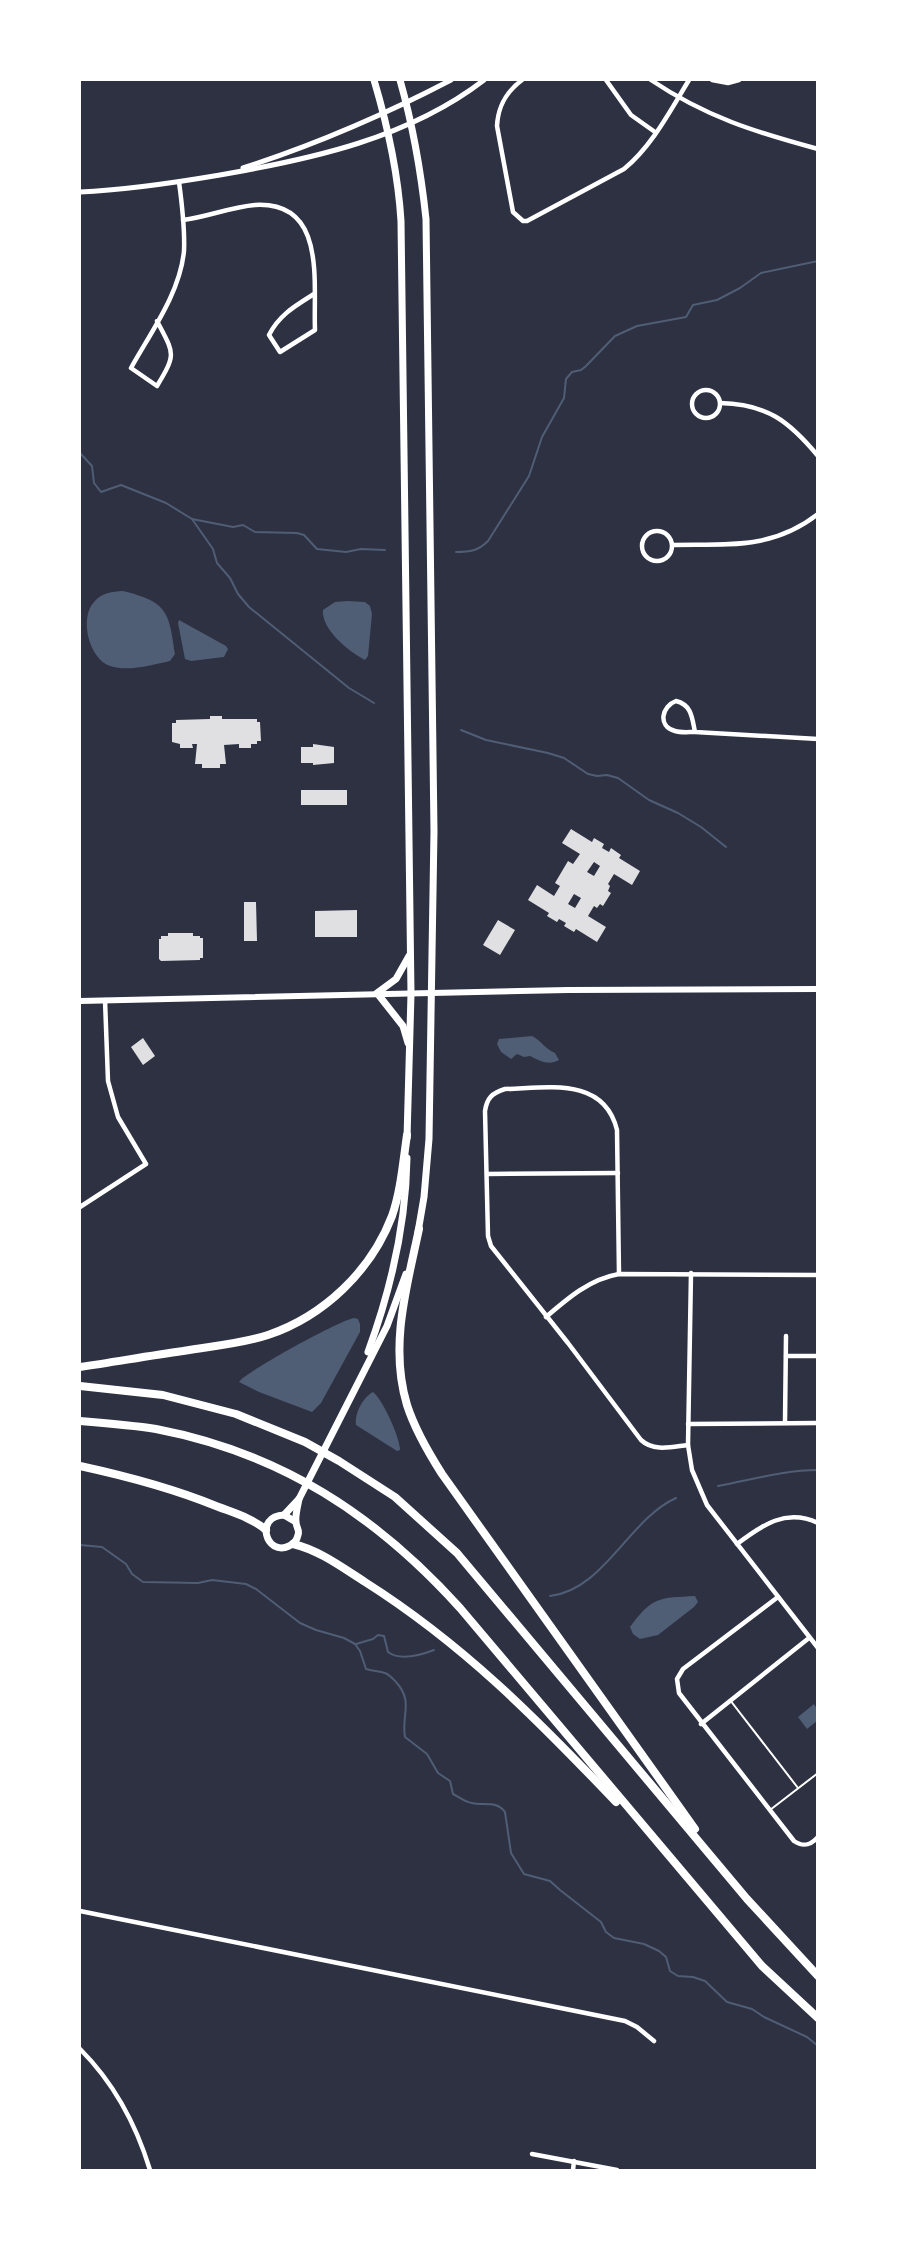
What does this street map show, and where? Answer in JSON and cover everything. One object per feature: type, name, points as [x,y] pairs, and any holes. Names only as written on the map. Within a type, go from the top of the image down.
[{"type":"highway","points":[[80,1367],[239,1342],[268,1335],[310,1315],[349,1283],[366,1263],[380,1240],[392,1216],[399,1190],[407,1136]]},
{"type":"highway","points":[[419,1229],[402,1318],[399,1352],[407,1404],[416,1427],[442,1474],[724,1871]]},
{"type":"highway","points":[[80,1386],[163,1395],[236,1414],[305,1442],[395,1497],[457,1553],[787,1945],[818,1976]]},
{"type":"highway","points":[[80,1421],[155,1429],[191,1437],[256,1458],[323,1491],[374,1525],[432,1576],[762,1966],[818,2018]]},
{"type":"highway","points":[[80,1466],[147,1482],[199,1499],[252,1521],[266,1530]]},
{"type":"highway","points":[[293,1544],[311,1549],[348,1571],[454,1645],[522,1706],[666,1854]]},
{"type":"main road","points":[[360,1374],[382,1312],[401,1237],[406,1192],[411,994],[401,221],[399,185],[389,132],[374,80]]},
{"type":"main road","points":[[298,1498],[296,1522],[298,1535],[293,1544],[288,1547],[277,1547],[269,1541],[267,1525],[274,1517],[284,1515],[298,1498],[360,1374],[387,1326],[403,1285],[419,1229],[427,1168],[434,819],[426,219],[412,123],[400,80]]},
{"type":"main road","points":[[377,993],[396,979],[411,954]]},
{"type":"main road","points":[[80,1001],[377,993],[818,989]]},
{"type":"main road","points":[[377,993],[403,1026],[410,1048]]},
{"type":"main road","points":[[284,1515],[296,1522]]},
{"type":"street","points":[[225,174],[272,159],[384,113],[451,80]]},
{"type":"street","points":[[80,192],[179,182],[318,156],[412,123],[446,105],[484,80]]},
{"type":"street","points":[[522,80],[505,97],[498,113],[496,126],[513,212],[523,221],[527,221],[624,169],[643,151],[689,80]]},
{"type":"street","points":[[606,80],[631,115],[655,132]]},
{"type":"street","points":[[651,80],[678,97],[737,126],[818,149]]},
{"type":"street","points":[[712,80],[728,83],[739,80]]},
{"type":"street","points":[[158,321],[171,348],[172,356],[171,363],[157,386],[131,368],[174,290],[181,265],[184,251],[179,182]]},
{"type":"street","points":[[183,220],[266,205],[285,211],[303,225],[311,241],[314,294],[315,330],[280,352],[269,335],[273,327],[287,311],[314,294]]},
{"type":"street","points":[[707,389],[717,394],[720,403],[716,414],[707,418],[697,415],[691,405],[695,395],[707,389]]},
{"type":"street","points":[[720,403],[751,405],[772,414],[793,428],[818,456]]},
{"type":"street","points":[[673,545],[755,543],[783,535],[818,514]]},
{"type":"street","points":[[657,531],[668,535],[673,545],[669,556],[659,561],[651,560],[646,556],[642,544],[645,537],[657,531]]},
{"type":"street","points":[[695,732],[690,710],[686,705],[676,701],[670,703],[663,714],[666,725],[675,731],[818,739]]},
{"type":"street","points":[[80,1207],[146,1164],[118,1117],[109,1088],[105,1000]]},
{"type":"street","points":[[619,1274],[617,1130],[614,1118],[607,1106],[584,1090],[567,1087],[505,1089],[490,1096],[486,1102],[485,1111],[488,1236],[491,1246],[641,1440],[647,1446],[658,1448],[687,1445]]},
{"type":"street","points":[[487,1174],[618,1173]]},
{"type":"street","points":[[691,1273],[687,1445],[692,1470],[707,1505],[818,1648]]},
{"type":"street","points":[[546,1317],[574,1294],[594,1282],[619,1274],[818,1275]]},
{"type":"street","points":[[785,1422],[786,1336]]},
{"type":"street","points":[[786,1356],[818,1356]]},
{"type":"street","points":[[688,1424],[818,1423]]},
{"type":"street","points":[[737,1544],[756,1529],[777,1519],[794,1517],[818,1523]]},
{"type":"street","points":[[778,1597],[679,1674],[676,1689],[794,1841],[800,1845],[806,1845],[818,1837]]},
{"type":"street","points":[[701,1724],[809,1638]]},
{"type":"street","points":[[80,1911],[625,2021],[637,2027],[654,2041]]},
{"type":"street","points":[[80,2049],[104,2076],[128,2112],[150,2170]]},
{"type":"street","points":[[532,2154],[617,2170]]},
{"type":"street","points":[[573,2170],[574,2161]]},
{"type":"lane","points":[[730,1700],[798,1788]]},
{"type":"lane","points":[[769,1811],[818,1773]]},
{"type":"water","points":[[123,591],[149,600],[164,611],[171,628],[175,654],[170,661],[140,667],[117,668],[103,662],[97,655],[88,637],[87,618],[90,609],[100,596]]},
{"type":"water","points":[[335,602],[365,602],[370,606],[372,614],[368,656],[365,660],[337,639],[326,625],[323,610]]},
{"type":"water","points":[[179,620],[226,646],[228,649],[224,657],[191,661],[185,659]]},
{"type":"water","points":[[532,1036],[555,1053],[559,1060],[548,1063],[517,1054],[511,1059],[501,1052],[497,1044],[499,1039]]},
{"type":"water","points":[[354,1318],[358,1319],[360,1332],[321,1403],[312,1412],[239,1382],[245,1376],[294,1347],[331,1327]]},
{"type":"water","points":[[373,1392],[390,1420],[400,1450],[397,1451],[356,1425],[356,1416],[360,1406]]},
{"type":"water","points":[[695,1596],[698,1602],[694,1607],[658,1635],[640,1639],[633,1634],[630,1627],[651,1604],[673,1597]]},
{"type":"water","points":[[814,1704],[817,1709],[817,1721],[807,1729],[798,1717]]},
{"type":"building","points":[[210,716],[222,716],[222,719],[257,719],[257,722],[260,722],[261,741],[251,744],[251,748],[239,748],[239,744],[224,745],[226,764],[220,764],[220,768],[202,768],[202,764],[195,764],[197,744],[192,744],[193,748],[180,748],[180,744],[172,742],[172,723],[176,723],[176,720],[210,719]]},
{"type":"building","points":[[313,744],[334,747],[334,763],[313,765],[313,763],[301,763],[301,747],[313,747]]},
{"type":"building","points":[[301,790],[347,790],[347,805],[301,805]]},
{"type":"building","points":[[571,829],[592,842],[594,838],[604,844],[602,848],[609,852],[611,848],[621,855],[619,858],[640,871],[632,885],[614,874],[608,884],[610,886],[608,891],[611,893],[603,906],[600,904],[597,908],[594,906],[588,916],[606,927],[597,942],[576,929],[574,932],[564,926],[566,923],[559,919],[557,922],[547,916],[549,913],[528,900],[537,885],[554,896],[560,886],[555,883],[568,861],[573,864],[580,854],[562,843]],"holes":[[[594,862],[600,866],[594,876],[587,872]],[[574,894],[581,898],[575,908],[568,904]]]},
{"type":"building","points":[[244,902],[256,902],[257,941],[244,941]]},
{"type":"building","points":[[357,910],[357,937],[315,937],[315,911]]},
{"type":"building","points":[[498,920],[515,930],[500,955],[483,945]]},
{"type":"building","points":[[168,933],[193,933],[193,936],[203,938],[203,958],[161,961],[159,959],[159,939],[161,936],[168,936]]},
{"type":"building","points":[[143,1038],[155,1056],[143,1065],[131,1047]]},
{"type":"waterway","points":[[456,552],[474,550],[488,541],[529,476],[542,437],[564,398],[566,379],[572,372],[586,366],[615,336],[637,326],[686,317],[693,305],[717,300],[740,288],[761,273],[818,261]]},
{"type":"waterway","points":[[80,453],[92,466],[94,483],[101,492],[121,485],[166,503],[192,519],[233,527],[243,525],[255,532],[297,533],[304,535],[317,549],[346,552],[361,549],[385,550]]},
{"type":"waterway","points":[[192,519],[213,549],[217,563],[249,607],[349,688],[374,703]]},
{"type":"waterway","points":[[461,730],[486,740],[564,758],[588,774],[618,778],[649,800],[678,813],[701,827],[726,847]]},
{"type":"waterway","points":[[718,1486],[780,1473],[818,1470]]},
{"type":"waterway","points":[[550,1596],[569,1591],[586,1581],[644,1521],[659,1508],[676,1498]]},
{"type":"waterway","points":[[80,1545],[102,1547],[126,1564],[132,1574],[143,1582],[198,1583],[212,1580],[246,1584],[256,1589],[300,1623],[355,1644],[366,1669],[387,1674],[401,1689],[406,1702],[405,1737],[427,1754],[438,1773],[450,1781],[453,1794],[464,1801],[498,1806],[505,1812],[511,1853],[524,1874],[550,1881],[601,1922],[606,1932],[614,1938],[644,1944],[659,1951],[666,1957],[670,1971],[678,1976],[705,1981],[727,2002],[752,2009],[807,2037],[818,2046]]},
{"type":"waterway","points":[[356,1644],[373,1639],[378,1635],[384,1636],[388,1652],[393,1655],[404,1657],[434,1650]]}]
